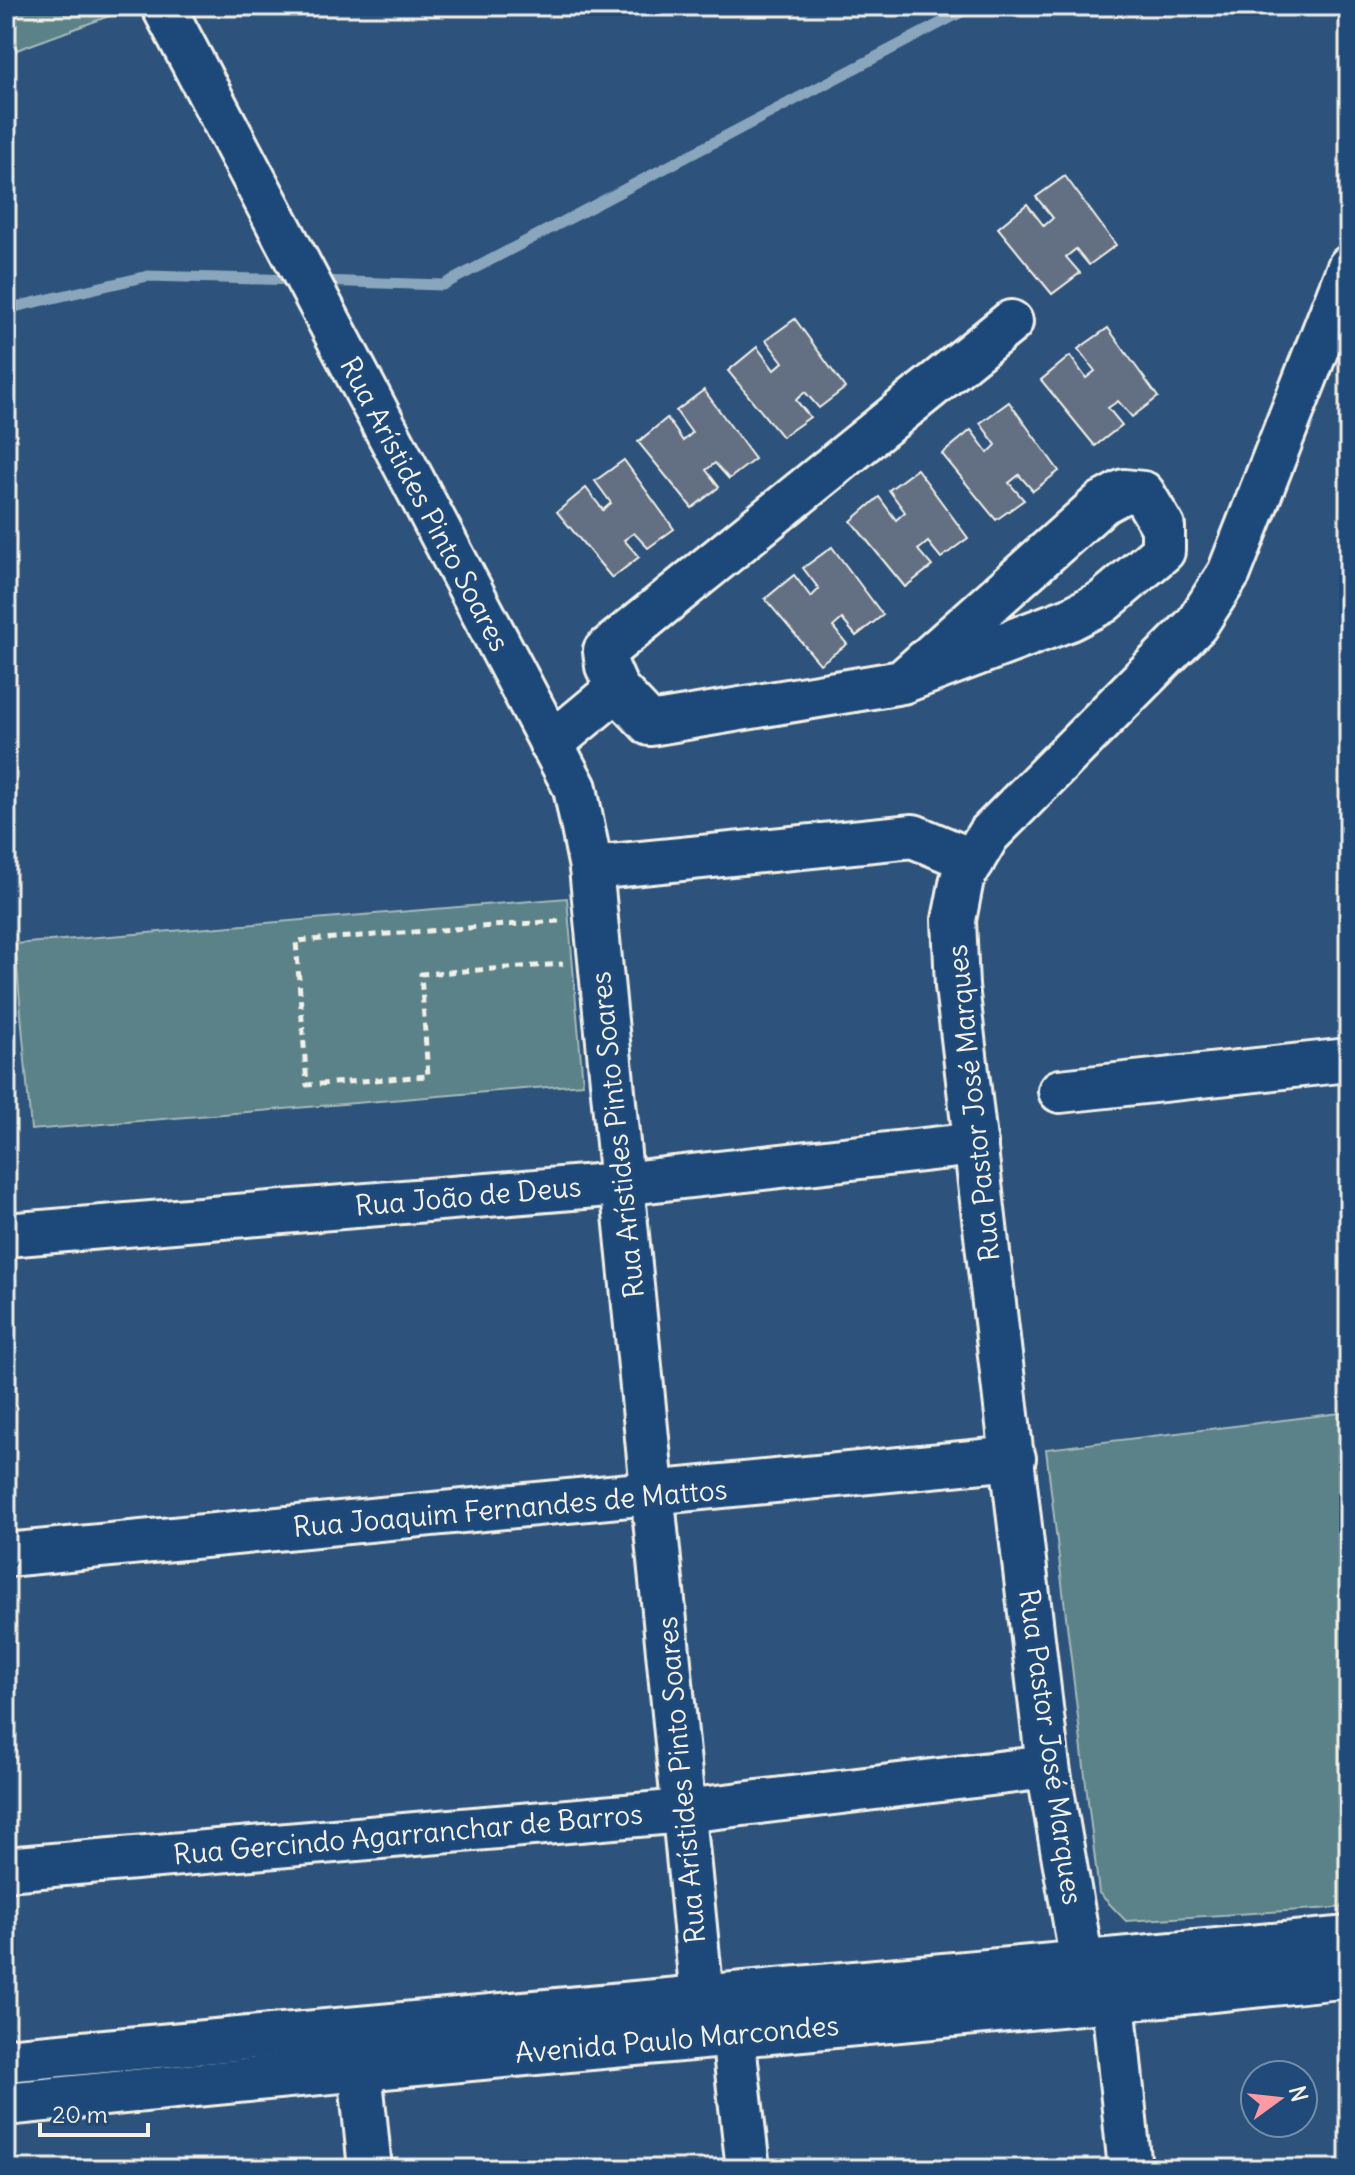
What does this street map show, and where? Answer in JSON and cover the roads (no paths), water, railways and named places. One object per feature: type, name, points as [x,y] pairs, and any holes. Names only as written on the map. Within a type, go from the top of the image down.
[{"type":"street","name":"Rua Arístides Pinto Soares","points":[[163,6],[575,788],[591,868],[702,1998]]},
{"type":"street","name":"Rua Pastor José Marques","points":[[1113,2001],[1082,1963],[1048,1767],[957,986],[954,920],[962,879],[988,835],[1196,625],[1229,573],[1349,267]]},
{"type":"street","points":[[902,682],[1102,503],[1124,491],[1143,493],[1163,527],[1163,551],[1103,602],[1070,619],[902,682],[650,724],[617,689],[607,666],[605,651],[1011,322]]},
{"type":"street","points":[[551,744],[617,689]]},
{"type":"street","points":[[591,868],[913,836],[973,861]]},
{"type":"street","points":[[1060,1091],[1349,1060]]},
{"type":"street","name":"Rua João de Deus","points":[[6,1235],[620,1184],[976,1144]]},
{"type":"street","name":"Rua Joaquim Fernandes de Mattos","points":[[6,1555],[1014,1458]]},
{"type":"street","name":"Rua Gercindo Agarranchar de Barros","points":[[6,1869],[684,1811],[1048,1767]]},
{"type":"street","name":"Avenida Paulo Marcondes","points":[[6,2104],[358,2047],[702,1998],[1349,1938]]},
{"type":"street","name":"Avenida Paulo Marcondes","points":[[6,2060],[733,2035],[1349,1976]]},
{"type":"street","points":[[702,1998],[733,2035],[748,2169]]},
{"type":"street","points":[[1113,2001],[1130,2169]]},
{"type":"street","points":[[358,2047],[370,2169]]},
{"type":"waterway","points":[[319,281],[443,285],[973,6]]},
{"type":"waterway","points":[[6,309],[148,276],[297,280]]}]
